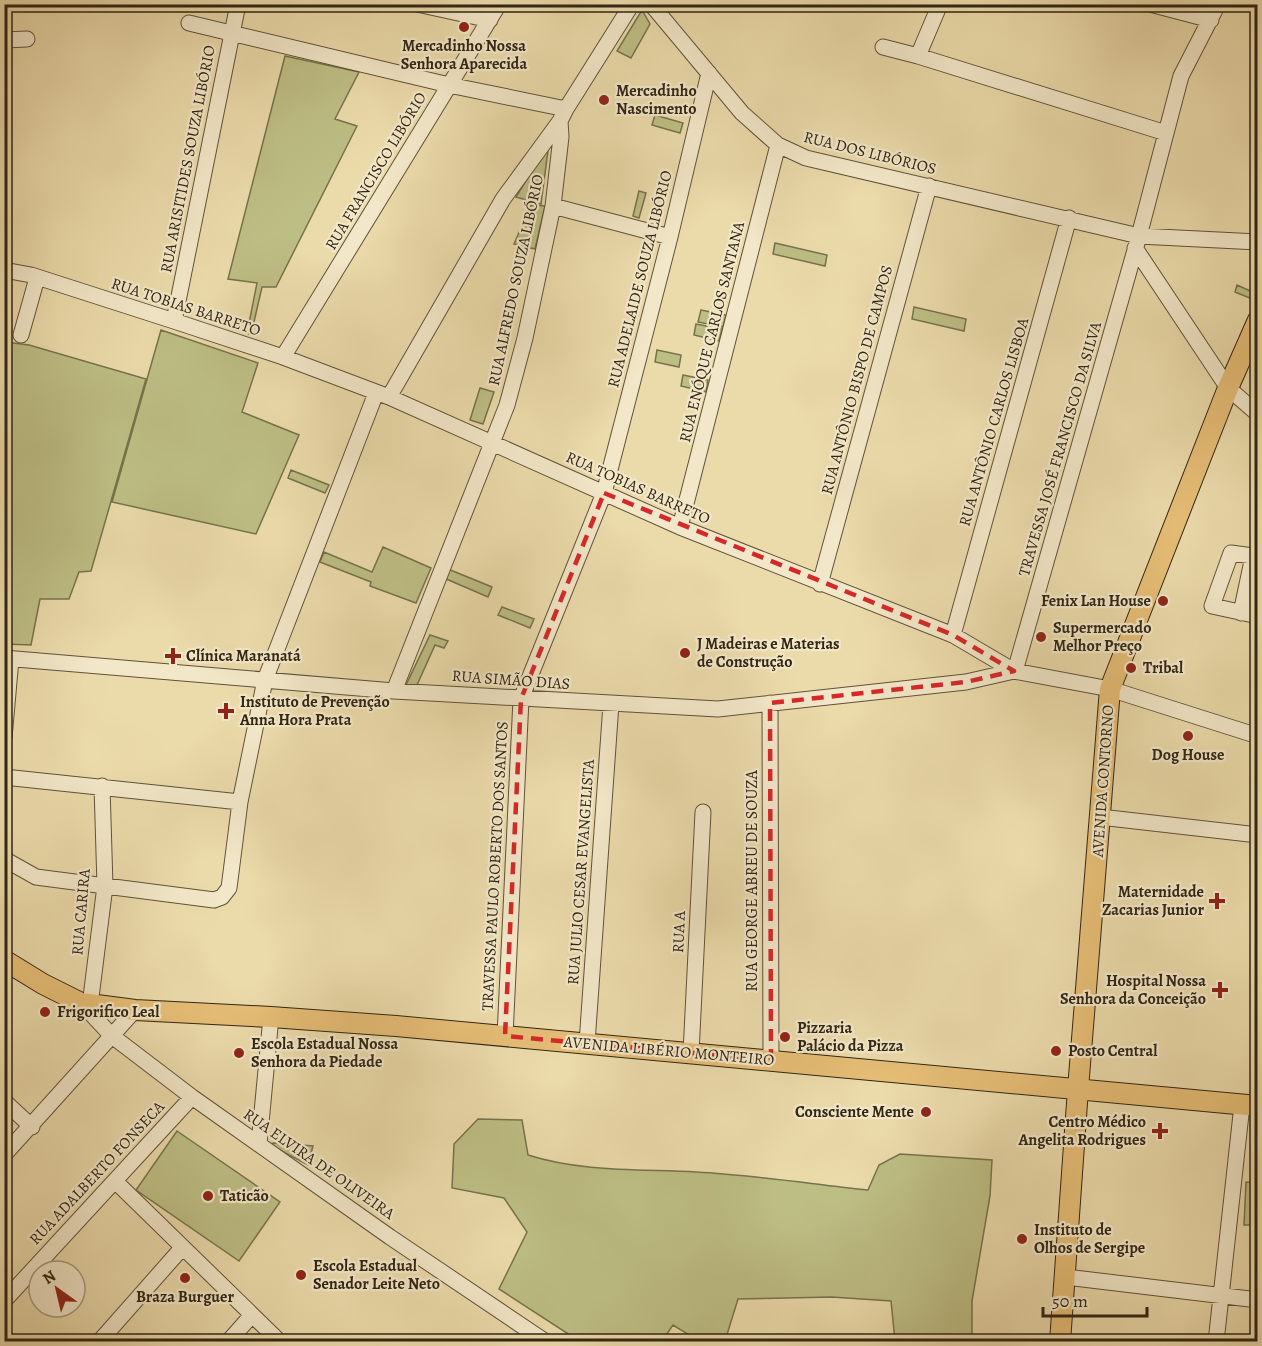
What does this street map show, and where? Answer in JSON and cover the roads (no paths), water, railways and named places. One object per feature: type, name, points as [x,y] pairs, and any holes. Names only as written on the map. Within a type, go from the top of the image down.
[{"type":"main road","name":"AVENIDA CONTORNO","points":[[1060,1341],[1110,689],[1257,320]]},
{"type":"main road","points":[[4,960],[43,984],[85,1004]]},
{"type":"main road","name":"AVENIDA LIBÉRIO MONTEIRO","points":[[85,1004],[135,1010],[271,1017],[587,1043],[1250,1105]]},
{"type":"street","name":"RUA ARISITIDES SOUZA LIBÓRIO","points":[[174,321],[238,4]]},
{"type":"street","points":[[417,4],[490,20]]},
{"type":"street","name":"RUA FRANCISCO LIBÓRIO","points":[[283,357],[499,4]]},
{"type":"street","points":[[4,859],[36,878],[214,900],[226,894],[229,888],[240,802],[265,680],[382,395],[503,199],[563,115],[632,4]]},
{"type":"street","name":"RUA DOS LIBÓRIOS","points":[[651,4],[675,36],[742,113],[778,145],[806,158],[1069,218],[1137,242],[1257,243]]},
{"type":"street","points":[[918,56],[940,4]]},
{"type":"street","points":[[1150,4],[1211,20]]},
{"type":"street","name":"TRAVESSA JOSÉ FRANCISCO DA SILVA","points":[[1015,671],[1137,242],[1181,76],[1218,4]]},
{"type":"street","points":[[189,23],[449,85],[563,115]]},
{"type":"street","points":[[4,40],[27,39]]},
{"type":"street","points":[[883,47],[1166,133]]},
{"type":"street","name":"RUA ADELAIDE SOUZA LIBÓRIO","points":[[521,699],[604,493],[670,237],[709,73]]},
{"type":"street","name":"RUA ALFREDO SOUZA LIBÓRIO","points":[[394,690],[507,405],[525,338],[553,206],[563,115]]},
{"type":"street","name":"RUA ENÓQUE CARLOS SANTANA","points":[[680,527],[778,145]]},
{"type":"street","name":"RUA ANTÔNIO BISPO DE CAMPOS","points":[[820,584],[929,186]]},
{"type":"street","points":[[553,206],[670,237]]},
{"type":"street","name":"RUA ANTÔNIO CARLOS LISBOA","points":[[952,636],[1069,218]]},
{"type":"street","points":[[1137,242],[1228,388],[1257,414]]},
{"type":"street","name":"RUA TOBIAS BARRETO","points":[[4,270],[37,278],[283,357],[382,395],[680,527],[952,636],[1015,671],[1110,689],[1257,736]]},
{"type":"street","points":[[21,335],[37,278]]},
{"type":"street","points":[[1241,613],[1253,556],[1231,553],[1212,606],[1241,613],[1257,616]]},
{"type":"street","points":[[4,738],[8,658]]},
{"type":"street","name":"RUA SIMÃO DIAS","points":[[8,658],[394,690],[718,709],[966,682],[1015,671]]},
{"type":"street","name":"TRAVESSA PAULO ROBERTO DOS SANTOS","points":[[505,1036],[521,699]]},
{"type":"street","name":"RUA GEORGE ABREU DE SOUZA","points":[[770,703],[771,1060]]},
{"type":"street","name":"RUA JULIO CESAR EVANGELISTA","points":[[587,1043],[611,704]]},
{"type":"street","points":[[4,777],[240,802]]},
{"type":"street","name":"RUA CARIRA","points":[[85,1004],[105,886],[102,786]]},
{"type":"street","name":"RUA A","points":[[691,1053],[703,812]]},
{"type":"street","points":[[1100,817],[1257,835]]},
{"type":"street","name":"RUA ELVIRA DE OLIVEIRA","points":[[85,1004],[112,1036],[192,1097],[390,1237],[546,1341]]},
{"type":"street","points":[[4,1155],[32,1127],[135,1010]]},
{"type":"street","points":[[259,1144],[271,1017]]},
{"type":"street","name":"RUA ADALBERTO FONSECA","points":[[4,1301],[192,1097]]},
{"type":"street","points":[[4,1101],[32,1127]]},
{"type":"street","points":[[1216,1341],[1220,1296],[1250,1105]]},
{"type":"street","points":[[115,1181],[251,1316],[280,1341]]},
{"type":"street","points":[[99,1341],[182,1248]]},
{"type":"street","points":[[1066,1277],[1257,1300]]},
{"type":"street","points":[[228,1341],[251,1316]]},
{"type":"place","name":"Mercadinho Nossa Senhora Aparecida","points":[[464,27]]},
{"type":"place","name":"Mercadinho Nascimento","points":[[604,100]]},
{"type":"place","name":"Fenix Lan House","points":[[1163,601]]},
{"type":"place","name":"Supermercado Melhor Preço","points":[[1041,637]]},
{"type":"place","name":"J Madeiras e Materias de Construção","points":[[685,653]]},
{"type":"place","name":"Clínica Maranatá","points":[[173,656]]},
{"type":"place","name":"Tribal","points":[[1131,668]]},
{"type":"place","name":"Instituto de Prevenção Anna Hora Prata","points":[[226,711]]},
{"type":"place","name":"Dog House","points":[[1188,736]]},
{"type":"place","name":"Maternidade Zacarias Junior","points":[[1217,901]]},
{"type":"place","name":"Hospital Nossa Senhora da Conceição","points":[[1220,990]]},
{"type":"place","name":"Frigorifico Leal","points":[[45,1012]]},
{"type":"place","name":"Pizzaria Palácio da Pizza","points":[[785,1037]]},
{"type":"place","name":"Posto Central","points":[[1056,1051]]},
{"type":"place","name":"Escola Estadual Nossa Senhora da Piedade","points":[[239,1053]]},
{"type":"place","name":"Consciente Mente","points":[[926,1112]]},
{"type":"place","name":"Centro Médico Angelita Rodrigues","points":[[1160,1131]]},
{"type":"place","name":"Taticão","points":[[208,1196]]},
{"type":"place","name":"Instituto de Olhos de Sergipe","points":[[1022,1239]]},
{"type":"place","name":"Escola Estadual Senador Leite Neto","points":[[301,1275]]},
{"type":"place","name":"Braza Burguer","points":[[185,1278]]}]
